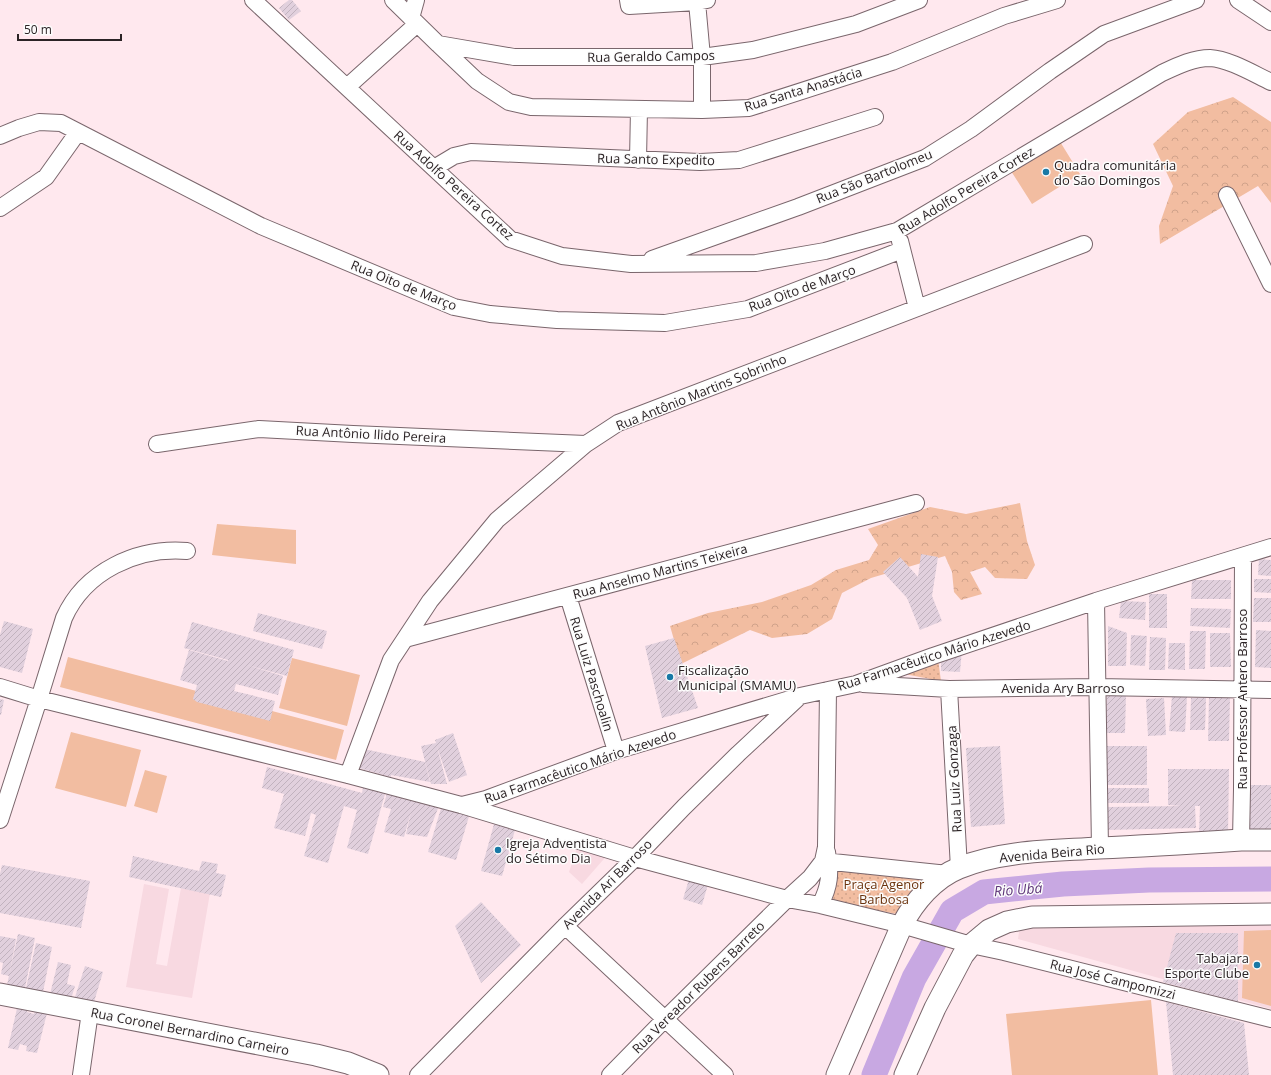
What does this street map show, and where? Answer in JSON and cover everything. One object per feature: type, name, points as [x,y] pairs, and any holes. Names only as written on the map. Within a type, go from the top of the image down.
[{"type":"main road","name":"Avenida Beira Rio","points":[[837,1075],[902,925],[914,905],[931,888],[953,871],[1002,856],[1040,851],[1241,840],[1271,840]]},
{"type":"main road","points":[[905,1075],[935,1008],[963,955],[963,942],[1007,922],[1032,917],[1271,914]]},
{"type":"main road","name":"Rua Coronel Bernardino Carneiro","points":[[0,994],[316,1055],[348,1063],[378,1075]]},
{"type":"street","name":"Rua Adolfo Pereira Cortez","points":[[253,0],[510,239],[562,256],[631,264],[756,262],[825,251],[897,231],[1162,73],[1187,62],[1210,58],[1227,62],[1271,82]]},
{"type":"street","points":[[393,0],[438,44]]},
{"type":"street","points":[[347,87],[414,21],[416,0]]},
{"type":"street","name":"Rua Geraldo Campos","points":[[438,44],[514,57],[702,57],[753,50],[856,24],[919,0]]},
{"type":"street","name":"Rua Santa Anastácia","points":[[438,44],[477,81],[508,102],[531,107],[702,110],[748,108],[892,62],[1004,16],[1057,0]]},
{"type":"street","name":"Rua São Bartolomeu","points":[[640,263],[798,207],[925,158],[971,129],[1050,71],[1104,34],[1196,0]]},
{"type":"street","points":[[1238,0],[1271,22]]},
{"type":"street","points":[[628,3],[702,1],[702,110]]},
{"type":"street","points":[[638,160],[639,109]]},
{"type":"street","name":"Rua Santo Expedito","points":[[434,168],[454,156],[471,152],[700,162],[739,160],[875,117]]},
{"type":"street","name":"Rua Oito de Março","points":[[0,136],[19,128],[40,122],[61,123],[261,226],[454,307],[490,314],[557,320],[665,323],[748,309],[902,250]]},
{"type":"street","points":[[0,208],[46,177],[78,132]]},
{"type":"street","points":[[1227,195],[1271,284]]},
{"type":"street","points":[[897,231],[916,308]]},
{"type":"street","name":"Rua Antônio Martins Sobrinho","points":[[348,775],[391,660],[430,601],[497,520],[586,444],[618,423],[1084,244]]},
{"type":"street","name":"Rua Antônio Ilido Pereira","points":[[157,444],[259,429],[586,444]]},
{"type":"street","name":"Rua Anselmo Martins Teixeira","points":[[405,639],[916,504]]},
{"type":"street","name":"Rua Farmacêutico Mário Azevedo","points":[[461,805],[486,799],[616,751],[800,696],[856,684],[932,656],[1096,601],[1243,557],[1271,547]]},
{"type":"street","points":[[0,820],[69,606],[84,587],[111,566],[145,555],[174,550],[187,551]]},
{"type":"street","name":"Rua Professor Antero Barroso","points":[[1241,840],[1243,557]]},
{"type":"street","name":"Rua Luiz Paschoalin","points":[[568,596],[616,751]]},
{"type":"street","points":[[1096,601],[1100,848]]},
{"type":"street","name":"Avenida Ary Barroso","points":[[856,684],[949,689],[1097,687],[1271,690]]},
{"type":"street","name":"Rua José Campomizzi","points":[[0,687],[40,699],[348,775],[461,805],[635,858],[786,899],[820,905],[902,925],[963,942],[1271,1019]]},
{"type":"street","name":"Rua Luiz Gonzaga","points":[[949,689],[953,871]]},
{"type":"street","points":[[820,905],[829,884],[826,857],[828,690]]},
{"type":"street","name":"Avenida Ari Barroso","points":[[418,1075],[732,759],[800,696]]},
{"type":"street","points":[[826,857],[953,871]]},
{"type":"street","name":"Rua Vereador Rubens Barreto","points":[[610,1075],[786,899],[810,878],[826,857]]},
{"type":"street","points":[[565,926],[725,1075]]},
{"type":"street","points":[[81,1075],[90,1012]]},
{"type":"shaded area","points":[[579,842],[610,852],[582,884],[569,872]]},
{"type":"shaded area","points":[[144,884],[169,889],[156,964],[167,966],[181,888],[210,893],[192,998],[126,987]]},
{"type":"shaded area","points":[[1271,920],[1271,1009],[1018,939],[1020,925]]},
{"type":"green space","points":[[1233,97],[1271,122],[1271,203],[1258,186],[1160,244],[1159,226],[1173,186],[1153,144],[1188,112]]},
{"type":"green space","name":"Quadra comunitária do São Domingos","points":[[1059,140],[1080,174],[1032,204],[1011,171]]},
{"type":"green space","points":[[1020,503],[1027,541],[1035,565],[1027,579],[995,578],[985,567],[970,572],[982,594],[961,600],[954,592],[952,572],[945,556],[871,578],[842,593],[832,619],[807,634],[772,638],[750,630],[681,664],[670,626],[708,613],[762,602],[811,585],[836,570],[869,560],[878,545],[868,529],[930,507],[966,514]]},
{"type":"green space","points":[[217,524],[296,530],[296,564],[212,555]]},
{"type":"green space","points":[[68,657],[344,730],[336,760],[60,687]]},
{"type":"green space","points":[[292,658],[360,675],[347,726],[279,708]]},
{"type":"green space","points":[[938,659],[941,681],[904,674]]},
{"type":"green space","points":[[71,732],[141,750],[126,807],[55,788]]},
{"type":"green space","points":[[145,770],[167,776],[157,813],[134,806]]},
{"type":"green space","name":"Praça Agenor Barbosa","points":[[834,867],[923,875],[897,914],[833,902]]},
{"type":"green space","name":"Tabajara Esporte Clube","points":[[1271,930],[1271,1006],[1242,998],[1244,931]]},
{"type":"green space","points":[[1151,1000],[1158,1075],[1012,1075],[1006,1014]]},
{"type":"building","points":[[289,0],[292,0],[301,11],[289,20],[279,8]]},
{"type":"building","points":[[921,554],[938,557],[932,596],[942,621],[920,630],[907,598],[883,572],[900,557],[918,577]]},
{"type":"building","points":[[1259,559],[1271,560],[1271,576],[1258,575]]},
{"type":"building","points":[[1254,579],[1271,579],[1271,593],[1254,592]]},
{"type":"building","points":[[1192,580],[1231,580],[1231,599],[1191,599]]},
{"type":"building","points":[[1149,594],[1167,594],[1167,628],[1149,628]]},
{"type":"building","points":[[1254,598],[1271,598],[1271,622],[1253,622]]},
{"type":"building","points":[[1121,601],[1146,602],[1145,620],[1119,618]]},
{"type":"building","points":[[1191,608],[1231,609],[1230,628],[1190,626]]},
{"type":"building","points":[[258,613],[327,631],[322,649],[253,631]]},
{"type":"building","points":[[4,621],[33,629],[22,673],[0,667],[0,635]]},
{"type":"building","points":[[192,622],[294,650],[287,676],[247,665],[283,676],[278,695],[236,684],[234,691],[275,701],[270,721],[197,702],[193,699],[197,685],[180,680],[189,650],[228,660],[184,648]]},
{"type":"building","points":[[1108,626],[1127,633],[1126,666],[1108,666]]},
{"type":"building","points":[[1256,630],[1271,631],[1271,668],[1255,667]]},
{"type":"building","points":[[1190,631],[1206,631],[1205,669],[1189,669]]},
{"type":"building","points":[[1210,633],[1230,633],[1231,667],[1210,667]]},
{"type":"building","points":[[1131,635],[1147,636],[1145,666],[1130,665]]},
{"type":"building","points":[[1150,637],[1166,638],[1165,670],[1149,670]]},
{"type":"building","name":"Fiscalização Municipal (SMAMU)","points":[[674,638],[698,708],[662,718],[645,646]]},
{"type":"building","points":[[1169,643],[1185,643],[1185,670],[1168,669]]},
{"type":"building","points":[[962,649],[960,672],[941,671],[941,655]]},
{"type":"building","points":[[1107,693],[1126,694],[1125,733],[1106,733]]},
{"type":"building","points":[[1172,696],[1187,697],[1185,732],[1169,731]]},
{"type":"building","points":[[1209,697],[1230,697],[1229,741],[1208,741]]},
{"type":"building","points":[[1164,698],[1166,735],[1148,736],[1146,699]]},
{"type":"building","points":[[1191,698],[1206,698],[1205,730],[1190,730]]},
{"type":"building","points":[[0,699],[4,700],[1,715],[0,715]]},
{"type":"building","points":[[453,733],[467,775],[449,782],[437,747],[447,784],[431,784],[421,746],[436,743],[435,740]]},
{"type":"building","points":[[1000,746],[1005,824],[971,827],[966,748]]},
{"type":"building","points":[[1106,746],[1147,746],[1147,785],[1106,785]]},
{"type":"building","points":[[364,749],[425,762],[430,782],[391,775],[391,777],[359,768]]},
{"type":"building","points":[[267,767],[362,793],[363,788],[385,794],[368,854],[347,848],[357,810],[344,806],[328,863],[304,856],[316,815],[311,813],[305,836],[274,828],[284,794],[262,788]]},
{"type":"building","points":[[1168,769],[1229,769],[1228,833],[1199,832],[1200,806],[1195,806],[1196,828],[1107,830],[1107,807],[1182,806],[1168,805]]},
{"type":"building","points":[[1249,785],[1271,785],[1271,832],[1248,831]]},
{"type":"building","points":[[1106,788],[1149,788],[1149,803],[1106,803]]},
{"type":"building","points":[[388,790],[440,803],[427,837],[406,834],[411,812],[404,837],[384,832],[391,809],[383,807]]},
{"type":"building","points":[[442,805],[470,813],[456,860],[428,852]]},
{"type":"building","name":"Igreja Adventista do Sétimo Dia","points":[[494,824],[515,830],[502,876],[481,871]]},
{"type":"building","points":[[133,856],[199,871],[202,861],[218,864],[216,873],[226,875],[221,897],[129,877]]},
{"type":"building","points":[[2,865],[90,881],[81,928],[0,913],[0,874]]},
{"type":"building","points":[[690,876],[709,881],[702,905],[683,899]]},
{"type":"building","points":[[481,902],[521,945],[481,983],[455,926]]},
{"type":"building","points":[[1176,933],[1238,933],[1238,1002],[1163,982]]},
{"type":"building","points":[[18,934],[35,938],[25,988],[7,985]]},
{"type":"building","points":[[0,936],[16,939],[9,976],[1,974],[3,963],[0,962]]},
{"type":"building","points":[[36,943],[52,947],[43,992],[26,988]]},
{"type":"building","points":[[58,962],[71,965],[67,984],[75,986],[71,999],[50,994]]},
{"type":"building","points":[[85,966],[103,972],[94,1002],[75,997]]},
{"type":"building","points":[[1166,1002],[1244,1023],[1249,1075],[1173,1075]]},
{"type":"building","points":[[18,1004],[28,1007],[27,1012],[34,1014],[35,1010],[47,1013],[37,1053],[26,1051],[27,1046],[20,1044],[18,1050],[8,1048]]},
{"type":"waterway","name":"Rio Ubá","points":[[874,1075],[914,978],[952,911],[984,892],[1063,884],[1149,880],[1271,879]]},
{"type":"place","name":"Quadra comunitária do São Domingos","points":[[1046,172]]},
{"type":"place","name":"Fiscalização Municipal (SMAMU)","points":[[670,677]]},
{"type":"place","name":"Igreja Adventista do Sétimo Dia","points":[[498,850]]},
{"type":"place","name":"Tabajara Esporte Clube","points":[[1257,965]]}]
